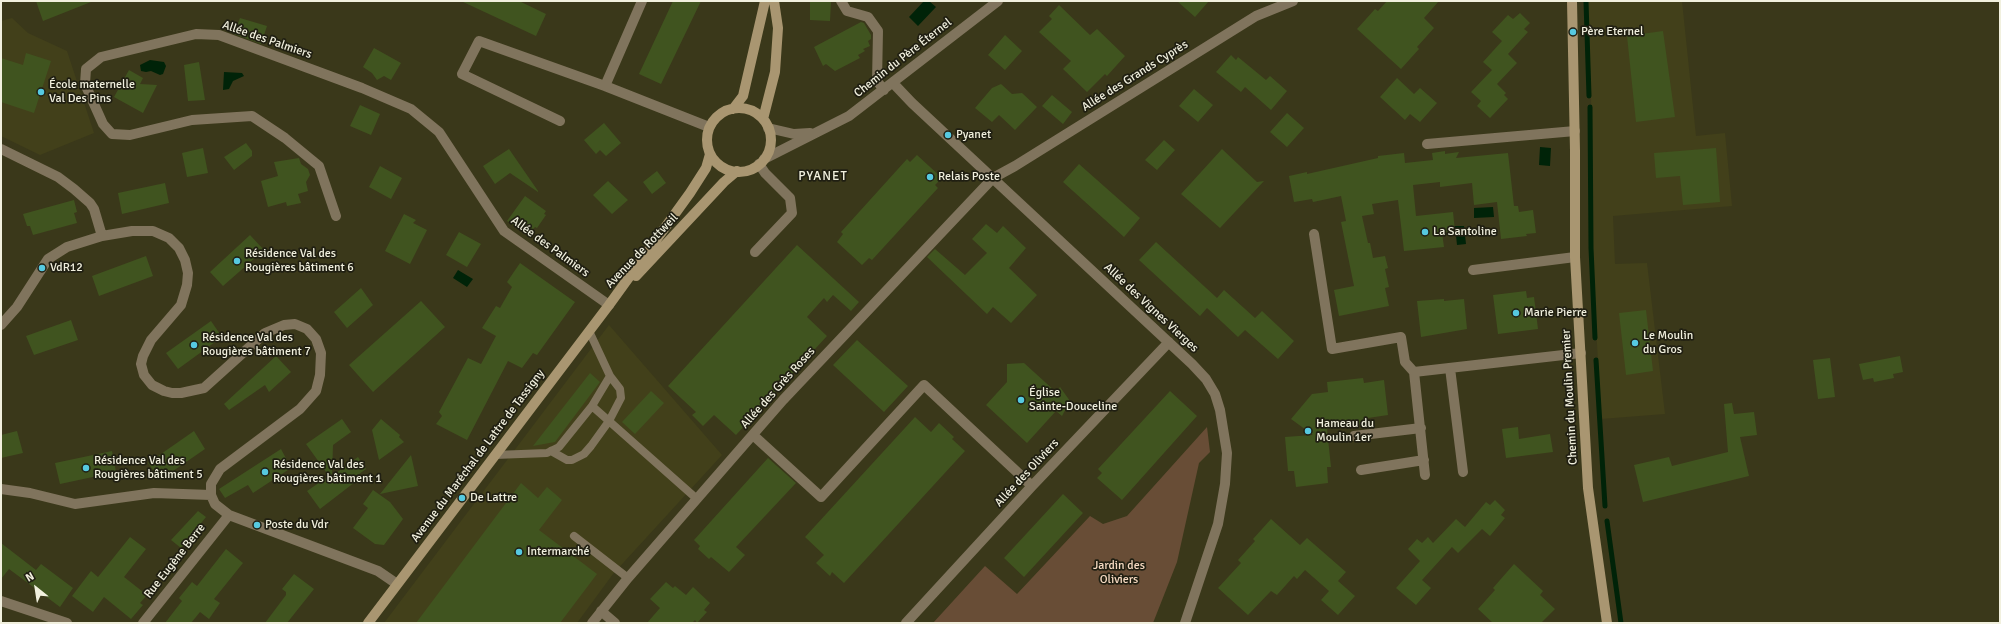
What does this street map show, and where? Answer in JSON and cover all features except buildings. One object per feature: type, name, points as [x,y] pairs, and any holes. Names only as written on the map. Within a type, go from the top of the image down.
[{"type":"main road","points":[[733,108],[743,96],[765,1]]},
{"type":"main road","points":[[763,119],[775,72],[778,28],[774,1]]},
{"type":"main road","name":"Chemin du Moulin Premier","points":[[1572,1],[1575,131],[1575,257],[1588,488],[1607,623]]},
{"type":"main road","points":[[733,108],[744,108],[754,112],[763,119],[771,138],[769,149],[762,161],[748,170],[737,171],[727,169],[719,164],[710,154],[707,137],[709,127],[723,112],[733,108]]},
{"type":"main road","name":"Avenue de Rottweil","points":[[609,305],[690,193],[706,168],[710,154]]},
{"type":"main road","name":"Avenue de Rottweil","points":[[609,305],[724,182],[737,171]]},
{"type":"main road","name":"Avenue du Maréchal de Lattre de Tassigny","points":[[368,623],[609,305]]},
{"type":"street","points":[[605,86],[642,1]]},
{"type":"street","points":[[841,1],[847,11],[868,17],[878,31],[877,81],[884,90]]},
{"type":"street","name":"Chemin du Père Éternel","points":[[762,161],[850,116],[998,1]]},
{"type":"street","name":"Allée des Grands Cyprès","points":[[993,178],[1015,166],[1256,16],[1293,1]]},
{"type":"street","name":"Allée des Palmiers","points":[[336,216],[319,166],[285,138],[252,116],[192,120],[130,135],[112,134],[104,124],[85,84],[86,69],[102,57],[196,34],[219,35],[362,88],[411,109],[439,132],[504,231],[609,305]]},
{"type":"street","points":[[560,121],[462,74],[478,41],[605,86],[709,127]]},
{"type":"street","name":"Allée des Vignes Vierges","points":[[893,83],[1169,342],[1206,379],[1215,394],[1222,416],[1227,453],[1225,484],[1218,524],[1185,623]]},
{"type":"street","name":"Chemin du Père Éternel","points":[[768,128],[794,134],[807,134],[822,130]]},
{"type":"street","points":[[1427,144],[1575,131]]},
{"type":"street","points":[[1,149],[58,177],[74,189],[90,203],[94,209],[102,236]]},
{"type":"street","points":[[755,252],[792,213],[790,198],[765,173],[762,161]]},
{"type":"street","name":"Allée des Grès Roses","points":[[592,623],[628,578],[788,395],[993,178]]},
{"type":"street","points":[[1,325],[17,307],[48,259],[67,247],[102,236],[132,231],[153,231],[174,242],[185,260],[188,280],[184,298],[176,312],[151,340],[142,356],[141,364],[144,375],[158,389],[181,393],[204,388],[265,333],[281,325],[292,324],[304,327],[311,332],[318,346],[322,360],[319,383],[313,395],[300,409],[220,469],[211,484],[211,495],[217,507],[229,515],[378,571],[398,584]]},
{"type":"street","points":[[1314,234],[1332,349],[1401,337],[1405,362],[1414,372],[1425,475]]},
{"type":"street","points":[[1473,270],[1575,257]]},
{"type":"street","name":"Allée des Oliviers","points":[[906,623],[1032,486],[1169,342]]},
{"type":"street","points":[[1414,372],[1581,353]]},
{"type":"street","points":[[1450,368],[1463,472]]},
{"type":"street","points":[[753,435],[821,497],[924,385],[1032,486]]},
{"type":"street","points":[[1354,436],[1420,428]]},
{"type":"street","points":[[1361,470],[1424,460]]},
{"type":"street","points":[[1,489],[30,493],[75,504],[154,494],[211,495]]},
{"type":"street","name":"Rue Eugène Berre","points":[[143,623],[229,515]]},
{"type":"street","points":[[1,601],[66,623]]},
{"type":"street","points":[[601,611],[615,623]]},
{"type":"lane","points":[[551,451],[567,460],[578,458],[591,446],[609,421],[621,398],[620,389],[610,376],[589,331]]},
{"type":"lane","points":[[495,455],[547,453],[559,447],[592,406],[610,376]]},
{"type":"lane","points":[[592,406],[697,498]]},
{"type":"lane","points":[[574,536],[628,578]]},
{"type":"shaded area","points":[[924,1],[929,1],[936,7],[918,26],[909,17]]},
{"type":"shaded area","points":[[1587,1],[1682,1],[1696,136],[1725,133],[1732,206],[1613,216],[1615,264],[1647,263],[1665,414],[1601,419],[1592,250],[1591,90]]},
{"type":"shaded area","name":"École maternelle Val Des Pins","points":[[12,18],[28,33],[67,51],[94,133],[40,155],[1,136],[1,21]]},
{"type":"shaded area","points":[[150,60],[164,62],[166,66],[163,74],[160,75],[151,71],[141,71],[140,65]]},
{"type":"shaded area","points":[[224,72],[242,73],[244,76],[233,81],[229,89],[223,90]]},
{"type":"shaded area","points":[[1540,147],[1551,148],[1550,166],[1539,165]]},
{"type":"shaded area","points":[[1493,207],[1494,217],[1474,218],[1474,208]]},
{"type":"shaded area","points":[[1455,226],[1464,226],[1466,244],[1457,245]]},
{"type":"shaded area","points":[[458,270],[473,279],[467,287],[453,278]]},
{"type":"shaded area","points":[[609,325],[722,455],[613,574],[577,623],[384,623]]},
{"type":"green space","name":"Jardin des Oliviers","points":[[1207,427],[1210,452],[1199,463],[1177,562],[1153,623],[933,623],[985,566],[1017,594],[1090,516],[1103,524],[1127,516]]},
{"type":"waterway","points":[[1586,1],[1589,96]]},
{"type":"waterway","points":[[1590,107],[1591,248],[1595,338]]},
{"type":"waterway","points":[[1596,360],[1605,506]]},
{"type":"waterway","points":[[1607,521],[1621,623]]},
{"type":"place","name":"Père Eternel","points":[[1573,32]]},
{"type":"place","name":"École maternelle Val Des Pins","points":[[41,92]]},
{"type":"place","name":"Pyanet","points":[[948,135]]},
{"type":"place","name":"Relais Poste","points":[[930,177]]},
{"type":"place","name":"La Santoline","points":[[1425,232]]},
{"type":"place","name":"Résidence Val des Rougières bâtiment 6","points":[[237,261]]},
{"type":"place","name":"VdR12","points":[[42,268]]},
{"type":"place","name":"Marie Pierre","points":[[1516,313]]},
{"type":"place","name":"Le Moulin du Gros","points":[[1635,343]]},
{"type":"place","name":"Résidence Val des Rougières bâtiment 7","points":[[194,345]]},
{"type":"place","name":"Église Sainte-Douceline","points":[[1021,400]]},
{"type":"place","name":"Hameau du Moulin 1er","points":[[1308,431]]},
{"type":"place","name":"Résidence Val des Rougières bâtiment 5","points":[[86,468]]},
{"type":"place","name":"Résidence Val des Rougières bâtiment 1","points":[[265,472]]},
{"type":"place","name":"De Lattre","points":[[462,498]]},
{"type":"place","name":"Poste du Vdr","points":[[257,525]]},
{"type":"place","name":"Intermarché","points":[[519,552]]},
{"type":"district","name":"PYANET","points":[[823,177]]}]
